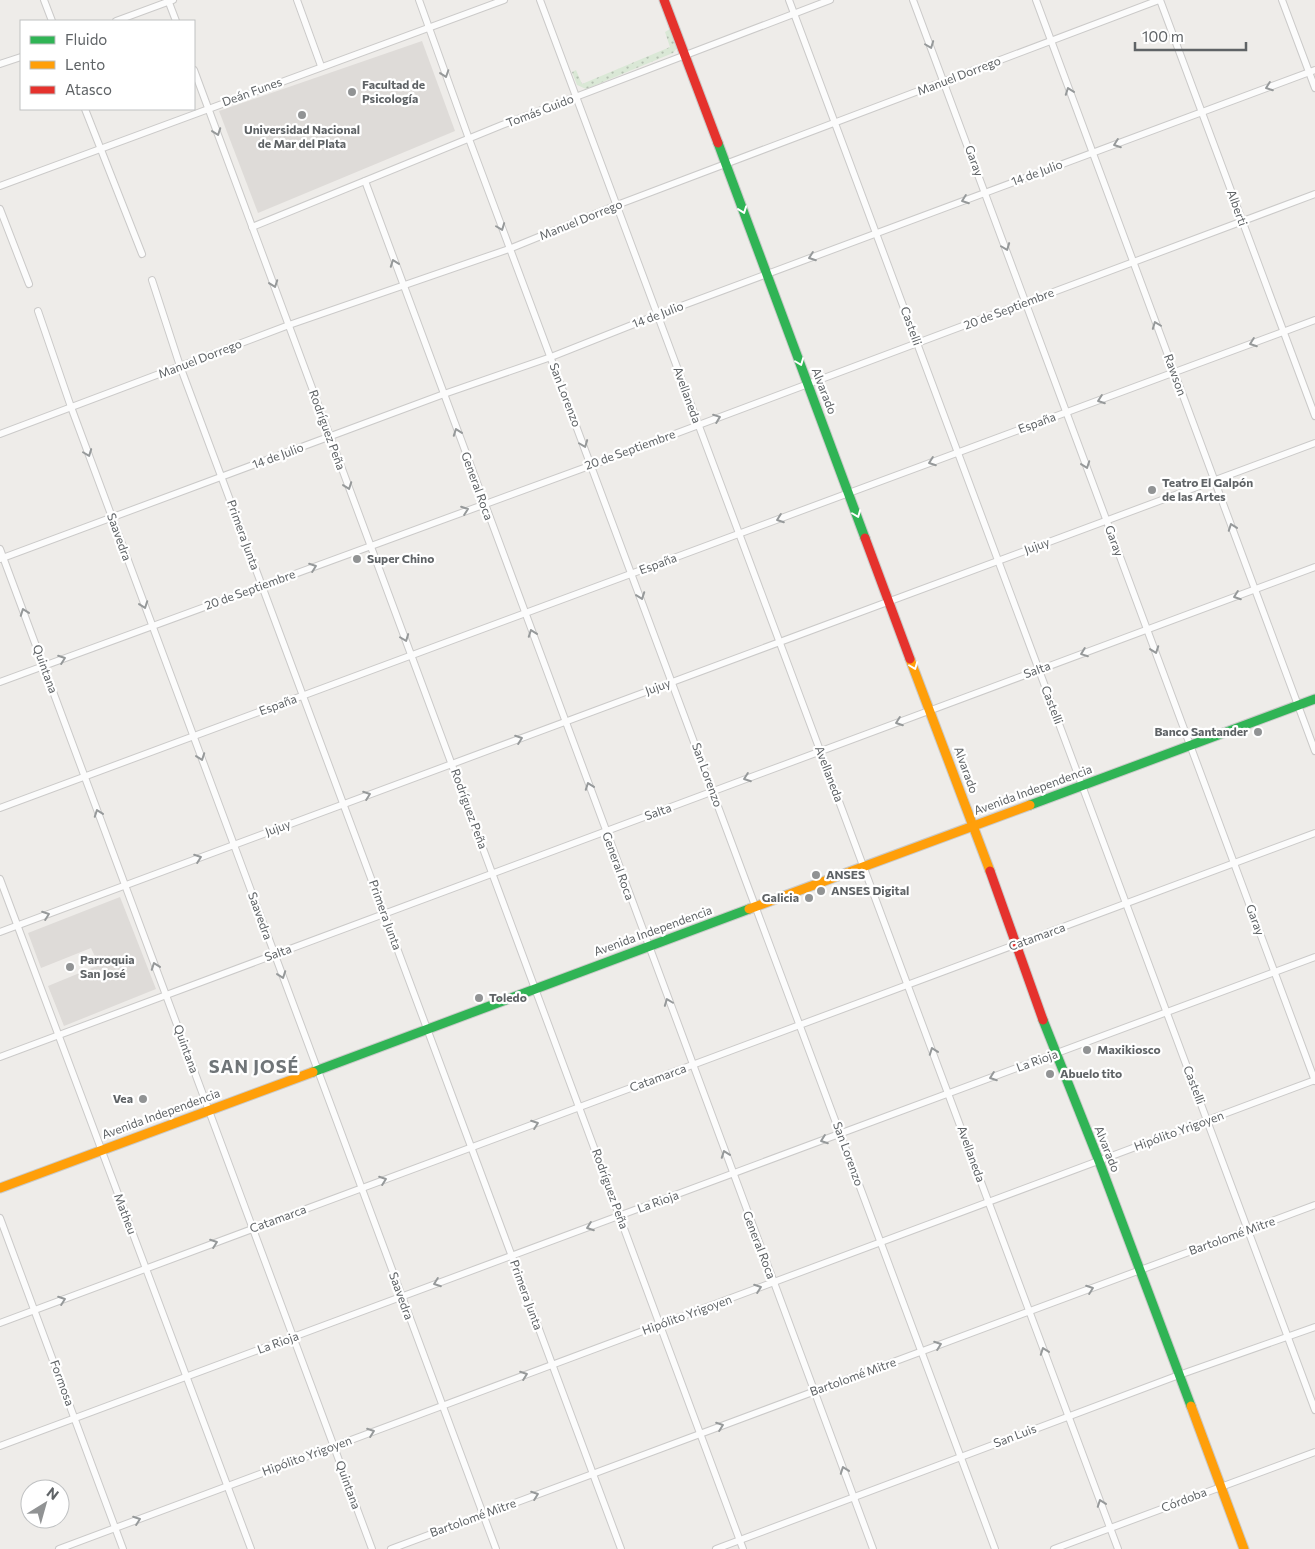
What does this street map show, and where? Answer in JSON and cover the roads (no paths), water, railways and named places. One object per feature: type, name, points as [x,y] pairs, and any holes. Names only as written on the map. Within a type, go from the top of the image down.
[{"type":"street","points":[[44,0],[52,20]]},
{"type":"street","points":[[296,0],[321,66]]},
{"type":"street","name":"San Lorenzo","points":[[419,0],[509,248],[592,465],[995,1549]]},
{"type":"street","name":"Deán Funes","points":[[0,186],[504,0]]},
{"type":"street","name":"Avellaneda","points":[[540,0],[1118,1549]]},
{"type":"street","name":"Alvarado","points":[[664,0],[1018,944],[1055,1054],[1099,1161],[1244,1549]]},
{"type":"street","name":"Castelli","points":[[789,0],[1315,1410]]},
{"type":"street","name":"Tomás Guido","points":[[252,227],[577,97],[830,0]]},
{"type":"street","name":"Garay","points":[[912,0],[944,81],[1315,1081]]},
{"type":"street","name":"Rawson","points":[[1036,0],[1315,751]]},
{"type":"street","name":"Manuel Dorrego","points":[[0,434],[289,326],[509,248],[617,205],[1160,0]]},
{"type":"street","name":"Alberti","points":[[1160,0],[1315,416]]},
{"type":"street","points":[[1282,0],[1312,71],[1315,88]]},
{"type":"street","points":[[119,20],[170,1],[176,20]]},
{"type":"street","points":[[0,64],[20,56]]},
{"type":"street","name":"14 de Julio","points":[[2,559],[444,394],[551,357],[657,315],[1312,71]]},
{"type":"street","name":"Rodríguez Peña","points":[[195,73],[743,1549]]},
{"type":"street","points":[[85,110],[142,254]]},
{"type":"street","name":"General Roca","points":[[365,181],[732,1174],[873,1549]]},
{"type":"street","name":"20 de Septiembre","points":[[0,682],[592,465],[1315,194]]},
{"type":"street","points":[[0,209],[29,284]]},
{"type":"street","name":"Primera Junta","points":[[152,280],[180,366],[621,1549]]},
{"type":"street","name":"Saavedra","points":[[38,311],[70,407],[496,1549]]},
{"type":"street","name":"España","points":[[0,808],[1315,320]]},
{"type":"street","name":"Jujuy","points":[[0,932],[1315,443]]},
{"type":"street","name":"Quintana","points":[[0,549],[2,559],[44,666],[372,1549]]},
{"type":"street","name":"Salta","points":[[0,1057],[1315,566]]},
{"type":"street","name":"Avenida Independencia","points":[[0,1188],[1315,699]]},
{"type":"street","name":"Catamarca","points":[[0,1323],[1315,833]]},
{"type":"street","name":"Matheu","points":[[0,879],[251,1549]]},
{"type":"street","name":"La Rioja","points":[[0,1446],[1315,957]]},
{"type":"street","name":"Hipólito Yrigoyen","points":[[59,1549],[1315,1081]]},
{"type":"street","name":"Bartolomé Mitre","points":[[390,1549],[1315,1205]]},
{"type":"street","name":"Formosa","points":[[0,1218],[123,1549]]},
{"type":"street","name":"San Luis","points":[[716,1549],[1068,1416],[1315,1327]]},
{"type":"street","name":"Córdoba","points":[[1054,1549],[1315,1452]]},
{"type":"place","name":"Facultad de Psicología","points":[[352,92]]},
{"type":"place","name":"Universidad Nacional de Mar del Plata","points":[[302,115]]},
{"type":"place","name":"Teatro El Galpón de las Artes","points":[[1152,490]]},
{"type":"place","name":"Super Chino","points":[[357,559]]},
{"type":"place","name":"Banco Santander","points":[[1258,732]]},
{"type":"place","name":"ANSES","points":[[816,875]]},
{"type":"place","name":"ANSES Digital","points":[[821,891]]},
{"type":"place","name":"Galicia","points":[[809,898]]},
{"type":"place","name":"Parroquia San José","points":[[70,967]]},
{"type":"place","name":"Toledo","points":[[479,998]]},
{"type":"place","name":"Maxikiosco","points":[[1087,1050]]},
{"type":"place","name":"Abuelo tito","points":[[1050,1074]]},
{"type":"place","name":"Vea","points":[[143,1099]]},
{"type":"district","name":"SAN JOSÉ","points":[[254,1067]]}]
